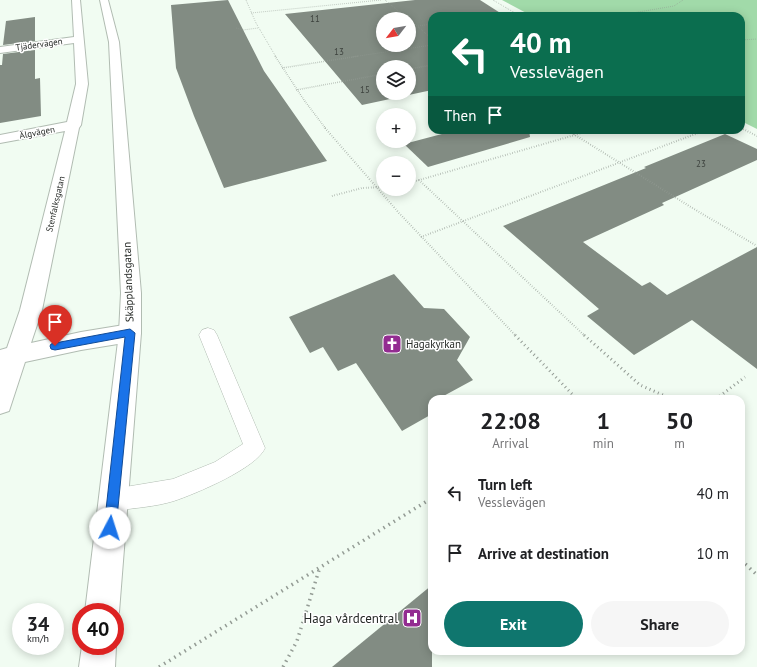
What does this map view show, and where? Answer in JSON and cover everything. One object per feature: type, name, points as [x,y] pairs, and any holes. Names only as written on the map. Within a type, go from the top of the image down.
[{"type":"street","name":"Stenfalksgatan","points":[[0,403],[8,357],[31,310],[74,125],[82,84],[76,0]]},
{"type":"street","name":"Skäpplandsgatan","points":[[103,603],[130,333],[131,292],[114,42],[104,0]]},
{"type":"street","name":"Tjädervägen","points":[[0,50],[78,39]]},
{"type":"street","name":"Älgvägen","points":[[0,139],[74,125]]},
{"type":"street","points":[[8,357],[81,341],[130,333]]},
{"type":"street","points":[[97,667],[98,655]]},
{"type":"lane","points":[[113,500],[172,490],[223,469],[255,448],[208,335]]},
{"type":"path","points":[[246,0],[258,28],[296,90],[330,137],[376,188]]},
{"type":"path","points":[[251,13],[381,0]]},
{"type":"path","points":[[385,0],[400,12]]},
{"type":"path","points":[[493,0],[512,12]]},
{"type":"path","points":[[639,12],[674,6],[684,0]]},
{"type":"path","points":[[417,26],[428,25]]},
{"type":"path","points":[[417,26],[428,36]]},
{"type":"path","points":[[236,28],[243,30],[258,28]]},
{"type":"path","points":[[745,40],[757,39]]},
{"type":"path","points":[[282,68],[428,46]]},
{"type":"path","points":[[416,68],[428,66]]},
{"type":"path","points":[[296,90],[376,75]]},
{"type":"path","points":[[745,130],[757,136]]},
{"type":"path","points":[[416,181],[578,134]]},
{"type":"path","points":[[421,237],[695,134]]},
{"type":"path","points":[[574,135],[757,246]]},
{"type":"path","points":[[419,180],[601,351],[640,385],[663,395]]},
{"type":"path","points":[[332,196],[362,188],[376,188]]},
{"type":"path","points":[[383,196],[573,395]]},
{"type":"path","points":[[721,395],[745,377]]},
{"type":"path","points":[[158,667],[428,500]]},
{"type":"path","points":[[745,564],[757,575]]},
{"type":"path","points":[[283,667],[297,641],[320,567]]},
{"type":"green space","points":[[502,0],[757,0],[757,129],[745,123],[745,12],[524,12]]},
{"type":"building","points":[[228,0],[264,71],[327,161],[224,188],[176,68],[171,5]]},
{"type":"building","points":[[415,0],[480,0],[499,12],[428,12],[428,91],[416,93],[416,60],[376,60],[376,100],[385,100],[362,105],[285,14]]},
{"type":"building","points":[[35,17],[35,41],[3,45],[6,21]]},
{"type":"building","points":[[35,50],[35,79],[40,78],[41,116],[0,123],[0,65],[2,65],[3,54]]},
{"type":"building","points":[[442,134],[530,134],[530,137],[428,167],[408,148],[416,148],[416,141]]},
{"type":"building","points":[[725,134],[757,149],[757,160],[662,203],[664,205],[583,242],[642,286],[650,282],[667,295],[757,247],[757,369],[692,320],[634,355],[587,316],[599,309],[503,226],[646,168],[644,167]]},
{"type":"building","points":[[394,274],[424,308],[444,309],[470,337],[457,360],[473,380],[445,395],[428,395],[428,416],[402,431],[356,363],[338,371],[323,347],[310,353],[289,317]]},
{"type":"building","name":"Haga vårdcentral","points":[[428,588],[428,655],[432,655],[432,667],[332,667]]},
{"type":"place","name":"Hagakyrkan","points":[[392,344]]},
{"type":"place","name":"Haga vårdcentral","points":[[412,618]]},
{"type":"route","points":[[55,346],[130,333],[110,528]]}]
